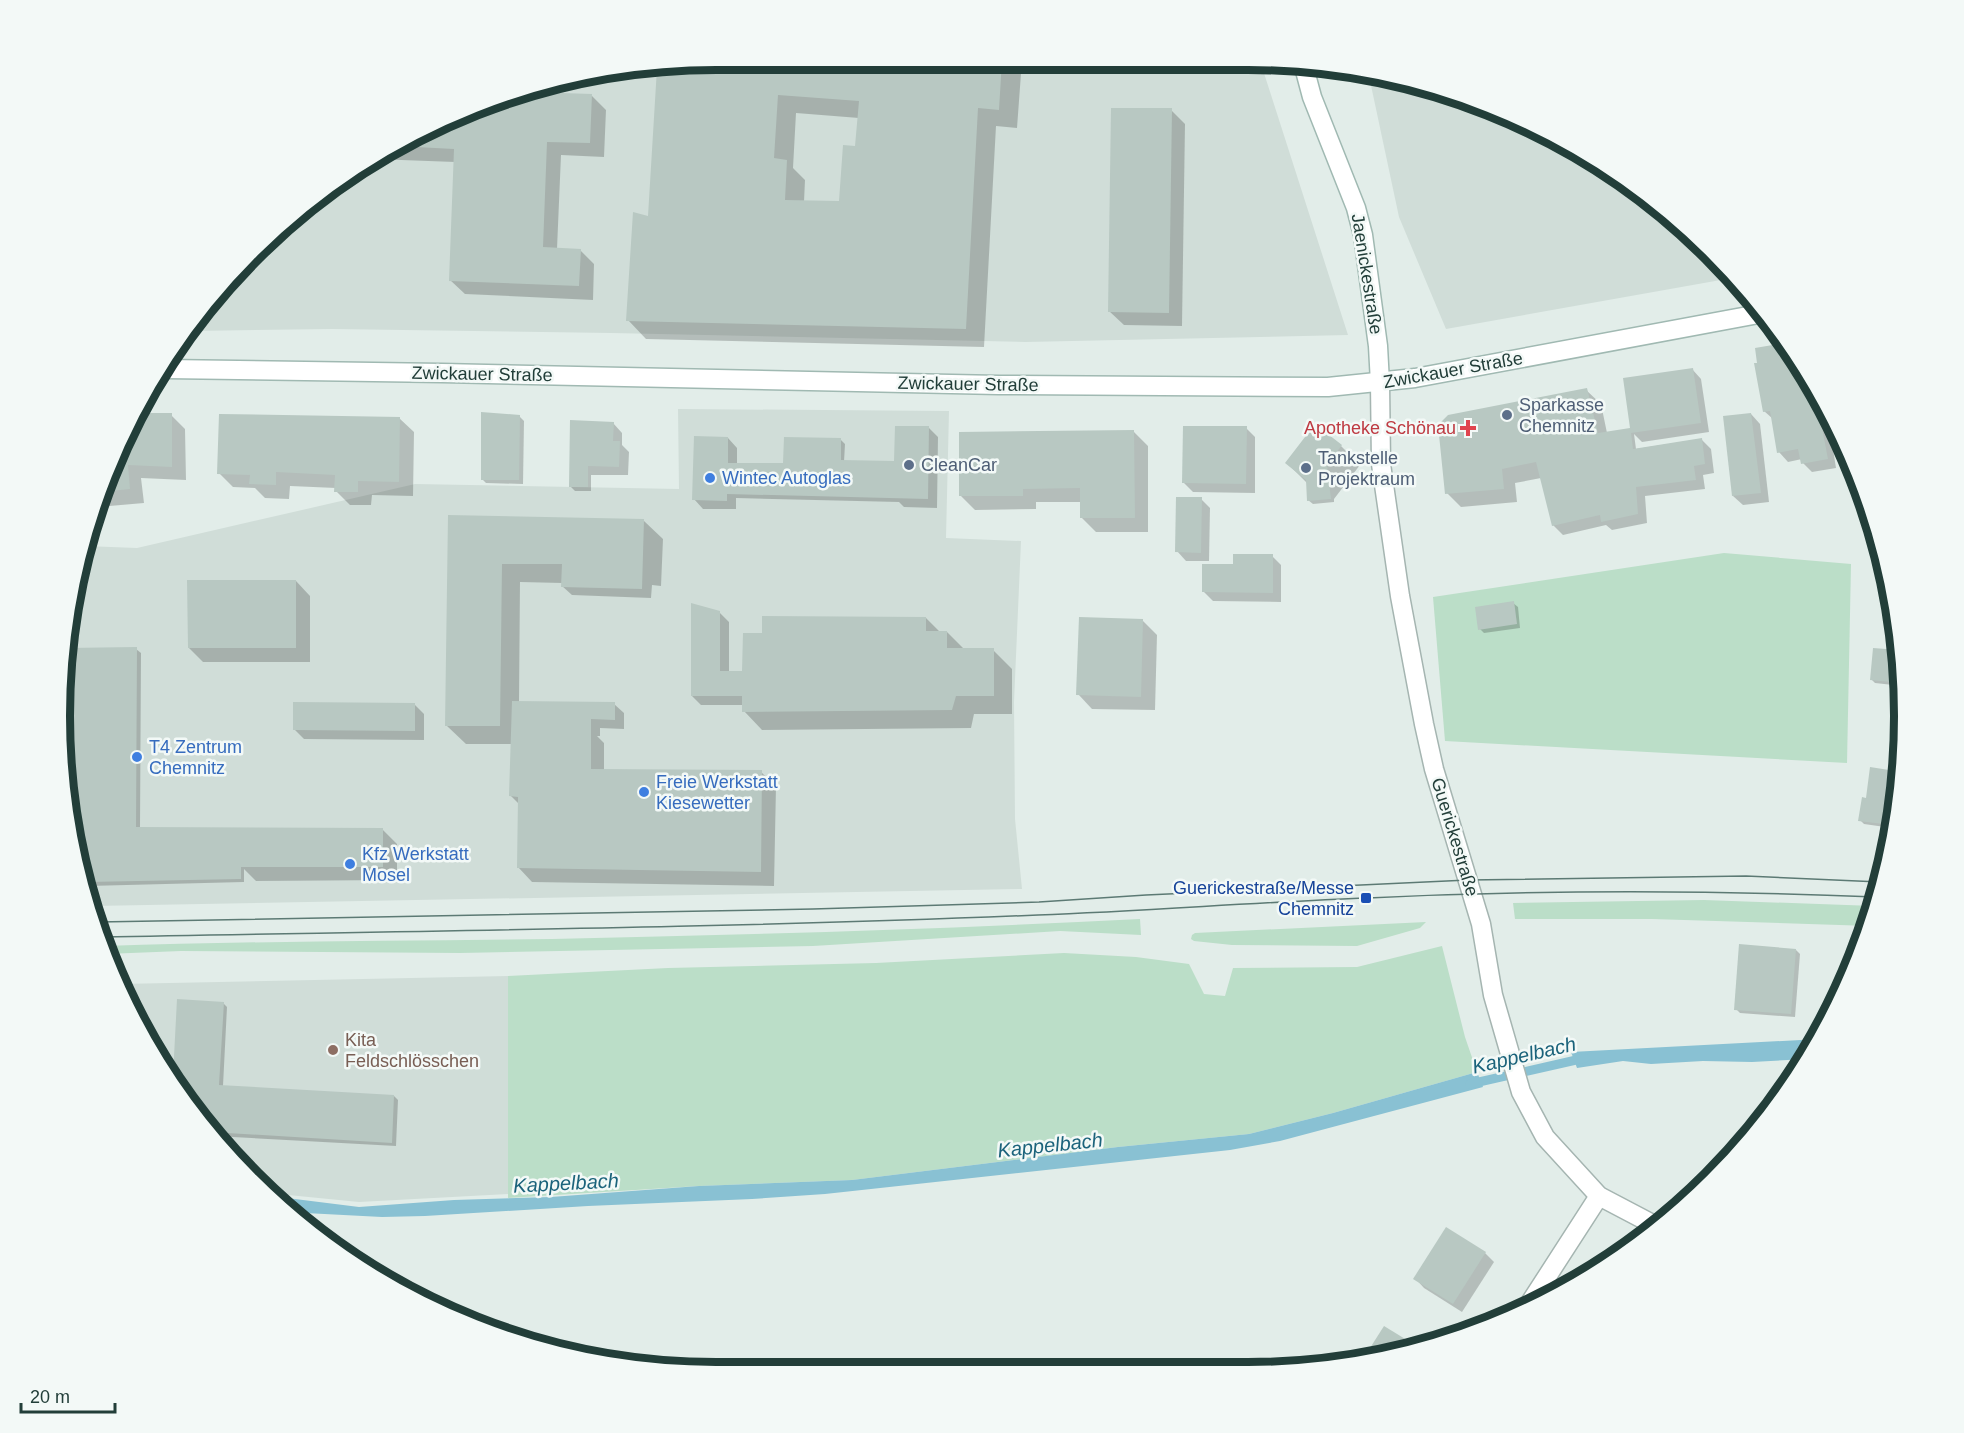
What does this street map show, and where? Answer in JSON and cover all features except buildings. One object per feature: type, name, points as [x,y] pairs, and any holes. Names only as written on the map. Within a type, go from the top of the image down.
[{"type":"main road","name":"Jaenickestraße","points":[[1306,73],[1312,97],[1356,207],[1363,235],[1378,346],[1380,382]]},
{"type":"main road","name":"Zwickauer Straße","points":[[172,369],[419,372],[1022,386],[1328,387],[1448,372],[1753,315]]},
{"type":"main road","name":"Guerickestraße","points":[[1380,382],[1381,464],[1421,713],[1434,769],[1481,924],[1493,995],[1521,1092],[1545,1137],[1599,1196],[1649,1222]]},
{"type":"main road","points":[[1535,1295],[1599,1196]]},
{"type":"shaded area","points":[[716,70],[1247,70],[1263,71],[1348,335],[1025,342],[332,329],[198,331],[260,260],[323,204],[358,179],[431,137],[509,105],[549,93],[632,76]]},
{"type":"shaded area","points":[[1370,82],[1455,105],[1533,137],[1570,157],[1641,204],[1673,231],[1722,280],[1446,329],[1399,217]]},
{"type":"shaded area","points":[[678,409],[949,411],[946,538],[1021,541],[1014,702],[1015,819],[1022,889],[100,906],[83,843],[76,801],[70,716],[76,632],[94,546],[137,548],[415,484],[679,489]]},
{"type":"shaded area","name":"Kita Feldschlösschen","points":[[508,976],[508,1194],[359,1202],[283,1194],[231,1142],[204,1110],[157,1040],[129,984]]},
{"type":"green space","points":[[1724,553],[1851,564],[1847,763],[1445,741],[1433,597]]},
{"type":"green space","points":[[1704,900],[1865,906],[1858,926],[1652,919],[1515,919],[1513,903]]},
{"type":"green space","points":[[1140,919],[1141,935],[1060,931],[813,946],[460,953],[181,951],[116,954],[113,946],[699,936]]},
{"type":"green space","points":[[1426,922],[1420,928],[1357,946],[1232,945],[1191,939],[1195,933]]},
{"type":"green space","points":[[1442,946],[1465,1037],[1477,1072],[1333,1113],[1249,1134],[1118,1147],[852,1180],[699,1186],[508,1198],[508,976],[668,968],[876,963],[1064,953],[1136,957],[1189,964],[1204,994],[1225,996],[1233,968],[1357,967]]},
{"type":"water","points":[[1807,1040],[1795,1060],[1752,1062],[1703,1061],[1651,1064],[1623,1061],[1577,1068],[1571,1052]]},
{"type":"water","points":[[1477,1072],[1483,1087],[1280,1141],[1230,1150],[825,1194],[382,1217],[304,1213],[287,1198],[359,1207],[454,1200],[551,1197],[699,1186],[852,1180],[1118,1147],[1249,1134]]},
{"type":"waterway","name":"Kappelbach","points":[[1470,1084],[1585,1058]]},
{"type":"tram line","points":[[104,922],[813,909],[1039,902],[1468,880],[1746,876],[1872,882]]},
{"type":"tram line","points":[[110,937],[804,923],[1079,913],[1495,893],[1686,892],[1867,897]]},
{"type":"place","name":"Sparkasse Chemnitz","points":[[1507,415]]},
{"type":"place","name":"Apotheke Schönau","points":[[1468,428]]},
{"type":"place","name":"CleanCar","points":[[909,465]]},
{"type":"place","name":"Tankstelle Projektraum","points":[[1306,468]]},
{"type":"place","name":"Wintec Autoglas","points":[[710,478]]},
{"type":"place","name":"T4 Zentrum Chemnitz","points":[[137,757]]},
{"type":"place","name":"Freie Werkstatt Kiesewetter","points":[[644,792]]},
{"type":"place","name":"Kfz Werkstatt Mosel","points":[[350,864]]},
{"type":"place","name":"Guerickestraße/Messe Chemnitz","points":[[1366,898]]},
{"type":"place","name":"Kita Feldschlösschen","points":[[333,1050]]}]
